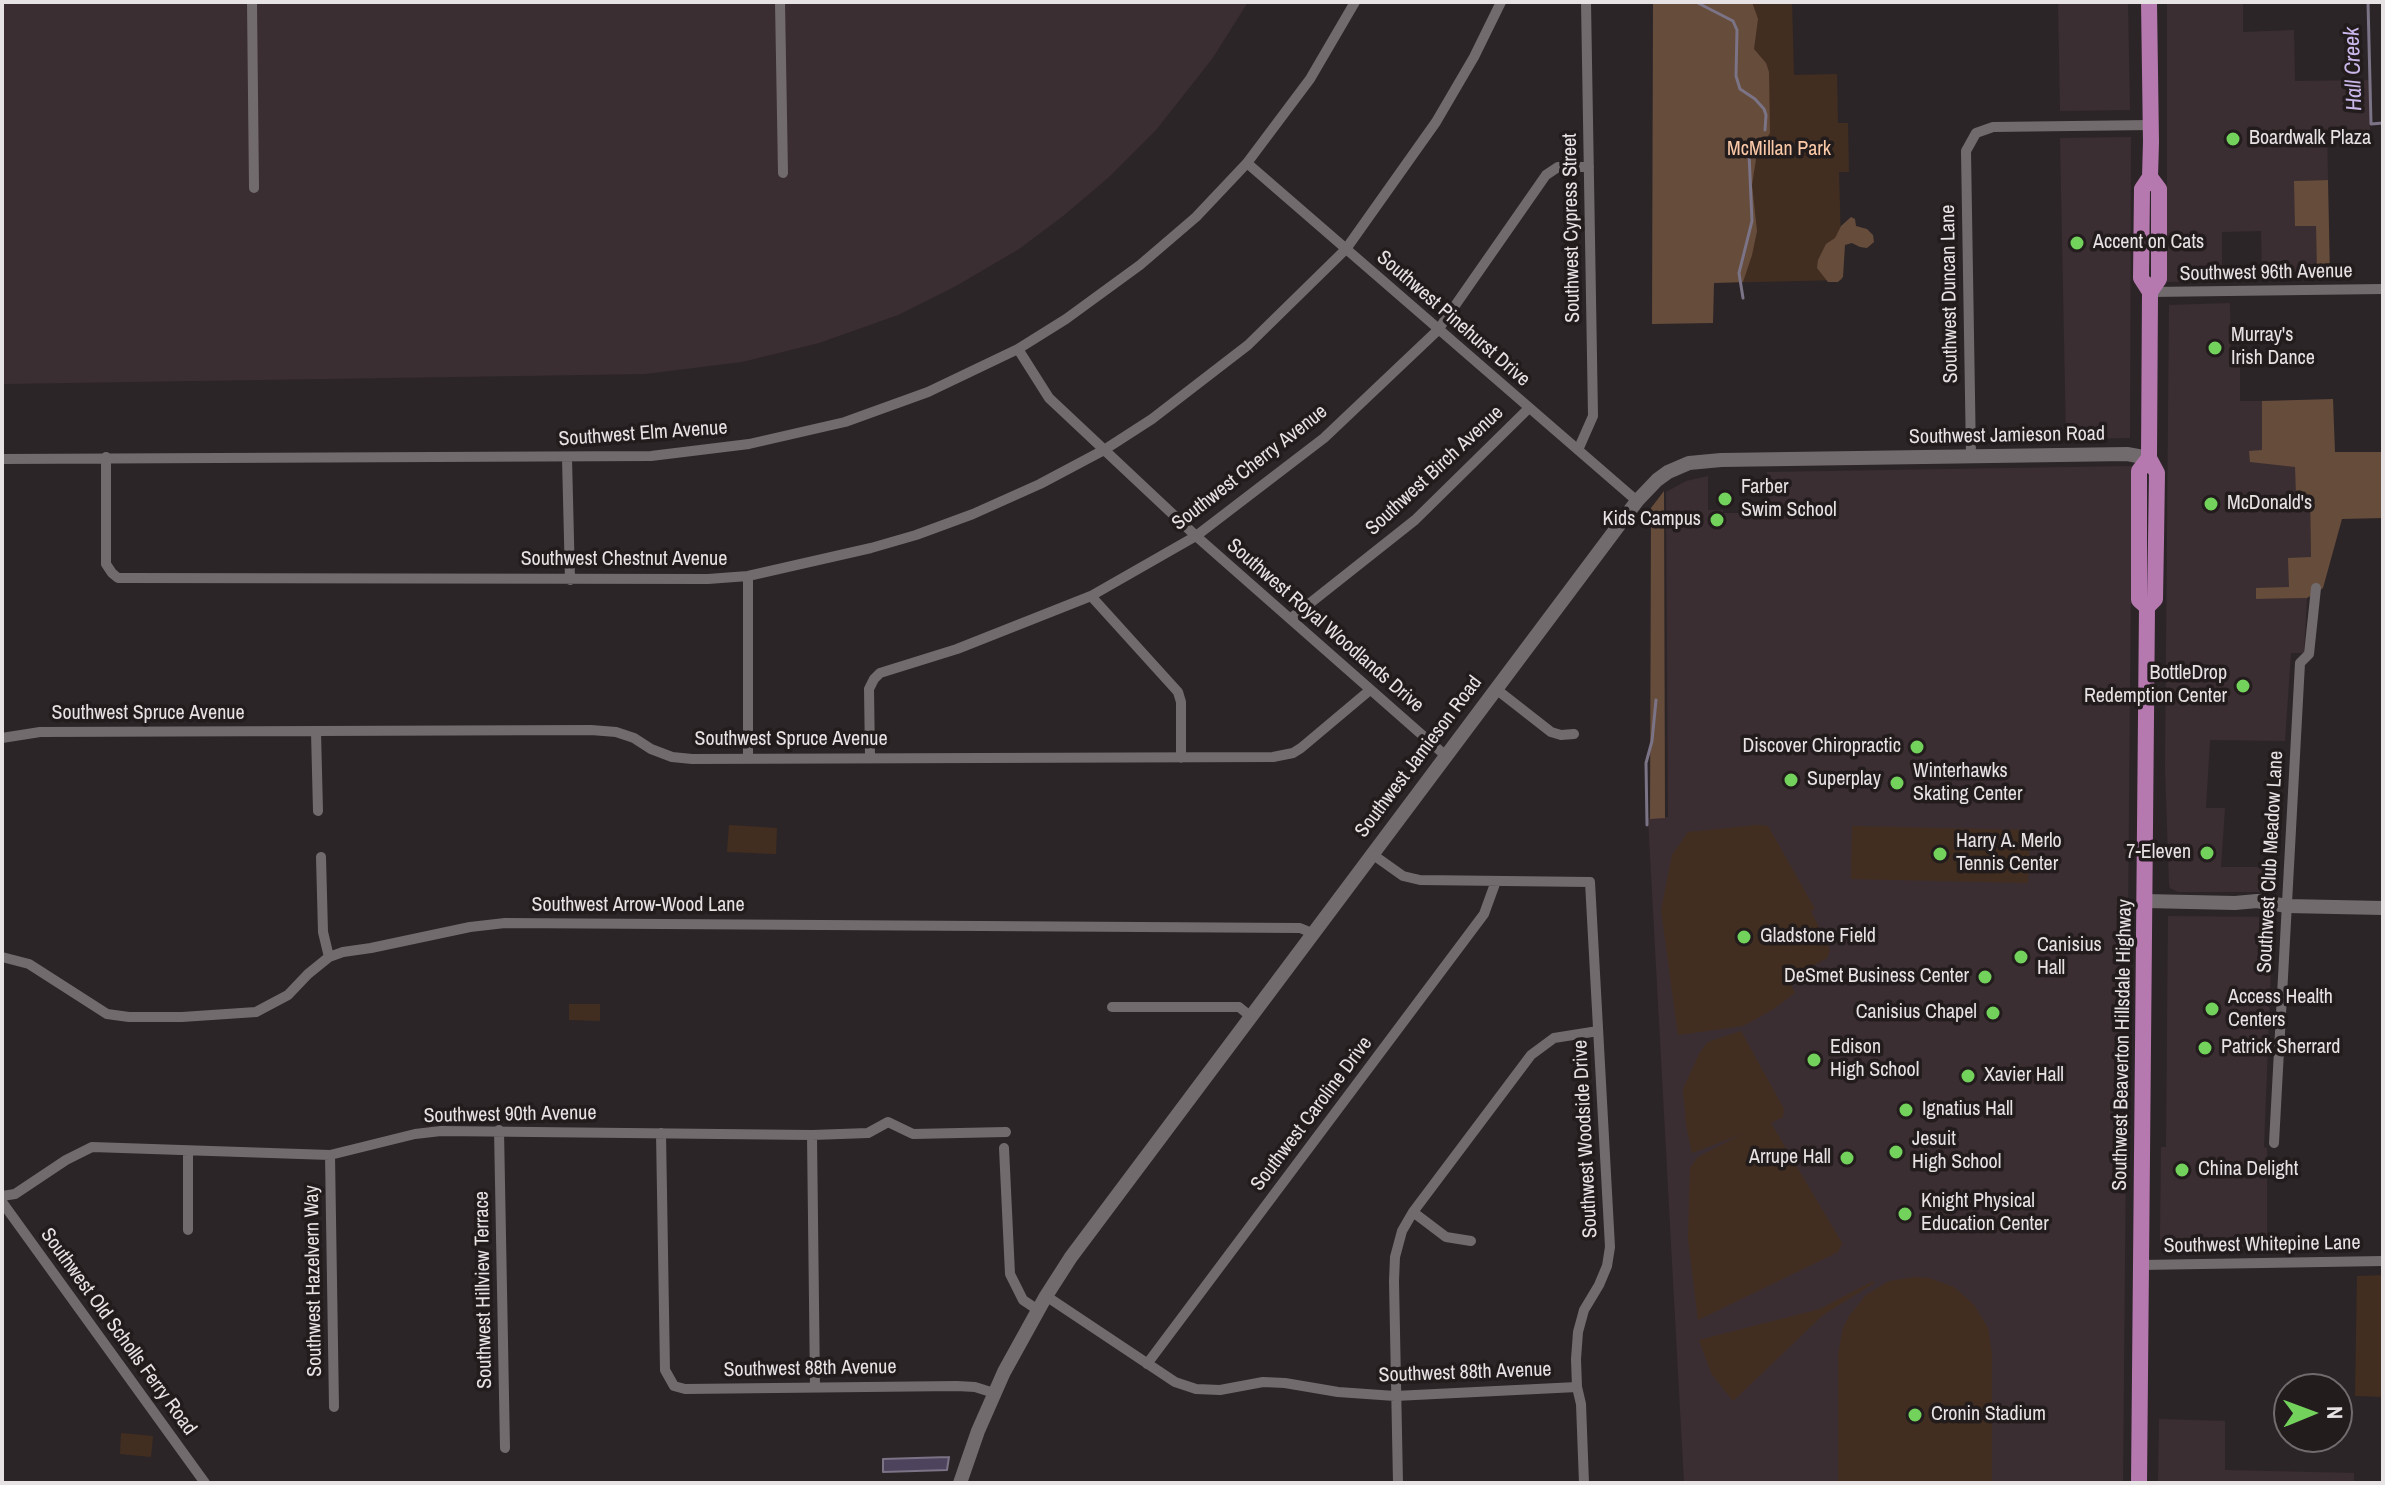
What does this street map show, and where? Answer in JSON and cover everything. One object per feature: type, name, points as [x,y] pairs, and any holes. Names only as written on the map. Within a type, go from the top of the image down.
[{"type":"main road","name":"Southwest Beaverton Hillsdale Highway","points":[[2139,1483],[2147,607],[2139,600],[2139,471],[2149,458],[2150,292],[2141,278],[2141,263],[2142,189],[2150,177],[2149,2]]},
{"type":"street","points":[[252,2],[254,188]]},
{"type":"street","points":[[780,2],[783,173]]},
{"type":"street","name":"Southwest Elm Avenue","points":[[2,459],[567,458],[684,453],[749,444],[845,422],[928,392],[1018,349],[1066,319],[1140,265],[1196,217],[1247,163],[1310,79],[1355,2]]},
{"type":"street","name":"Southwest Chestnut Avenue","points":[[106,457],[106,564],[118,578],[708,579],[748,576],[916,535],[1040,484],[1104,450],[1152,419],[1248,345],[1346,249],[1436,122],[1474,57],[1501,2]]},
{"type":"street","name":"Southwest Cypress Street","points":[[1578,450],[1593,416],[1586,2]]},
{"type":"street","name":"Southwest Duncan Lane","points":[[1971,457],[1966,151],[1976,133],[1993,127],[2151,125]]},
{"type":"street","name":"Southwest Pinehurst Drive","points":[[1247,163],[1637,501]]},
{"type":"street","name":"Southwest Cherry Avenue","points":[[870,757],[869,689],[880,673],[957,649],[1091,596],[1196,536],[1324,438],[1438,330],[1546,175],[1558,167],[1589,167]]},
{"type":"street","name":"Southwest 96th Avenue","points":[[2150,292],[2383,289]]},
{"type":"street","name":"Southwest Royal Woodlands Drive","points":[[1018,349],[1049,398],[1196,536],[1446,756]]},
{"type":"street","name":"Southwest Birch Avenue","points":[[1290,619],[1415,520],[1528,409]]},
{"type":"street","name":"Southwest Jamieson Road","points":[[960,1483],[994,1393],[1038,1310],[1106,1208],[1651,485],[1668,472],[1699,461],[2127,454],[2149,458]]},
{"type":"street","points":[[567,458],[570,580]]},
{"type":"street","points":[[748,576],[748,757]]},
{"type":"street","name":"Southwest Club Meadow Lane","points":[[2274,1143],[2300,663],[2309,654],[2316,588]]},
{"type":"street","points":[[1091,596],[1178,692],[1181,702],[1181,758]]},
{"type":"street","points":[[1496,689],[1551,732],[1574,734]]},
{"type":"street","name":"Southwest Spruce Avenue","points":[[2,738],[40,732],[591,730],[616,732],[672,757],[692,759],[1273,757],[1293,753],[1370,690]]},
{"type":"street","points":[[316,732],[318,811]]},
{"type":"street","points":[[1372,854],[1403,876],[1420,880],[1496,881]]},
{"type":"street","points":[[321,857],[323,932],[329,957]]},
{"type":"street","name":"Southwest Woodside Drive","points":[[1496,881],[1590,882],[1610,1247],[1607,1266],[1584,1310],[1578,1332],[1577,1387],[1581,1404],[1584,1483]]},
{"type":"street","name":"Southwest Caroline Drive","points":[[1147,1364],[1484,914],[1496,881]]},
{"type":"street","points":[[2145,901],[2235,903],[2255,910],[2287,906],[2383,908]]},
{"type":"street","name":"Southwest Arrow-Wood Lane","points":[[2,957],[29,964],[107,1014],[182,1017],[256,1012],[288,995],[329,957],[343,952],[505,923],[1300,928],[1312,933]]},
{"type":"street","points":[[1112,1007],[1239,1007],[1250,1016]]},
{"type":"street","points":[[1398,1483],[1395,1257],[1402,1231],[1531,1055],[1554,1038],[1598,1031]]},
{"type":"street","name":"Southwest 90th Avenue","points":[[2,1196],[15,1194],[66,1160],[92,1147],[330,1155],[415,1134],[441,1131],[812,1135],[868,1133],[888,1122],[913,1134],[1006,1132]]},
{"type":"street","name":"Southwest Hillview Terrace","points":[[499,1130],[505,1448]]},
{"type":"street","name":"Southwest 88th Avenue","points":[[661,1133],[665,1370],[674,1386],[685,1389],[957,1386],[994,1393]]},
{"type":"street","points":[[812,1135],[815,1386]]},
{"type":"street","points":[[1004,1148],[1010,1274],[1023,1300],[1038,1310]]},
{"type":"street","points":[[188,1151],[188,1230]]},
{"type":"street","name":"Southwest Hazelvern Way","points":[[330,1155],[334,1407]]},
{"type":"street","name":"Southwest Old Scholls Ferry Road","points":[[2,1202],[205,1483]]},
{"type":"street","points":[[1413,1212],[1446,1237],[1471,1241]]},
{"type":"street","name":"Southwest Whitepine Lane","points":[[2141,1265],[2383,1261]]},
{"type":"street","name":"Southwest 88th Avenue","points":[[1046,1296],[1175,1382],[1196,1389],[1220,1390],[1263,1382],[1395,1396],[1577,1387]]},
{"type":"shaded area","points":[[2,2],[1248,2],[1212,59],[1156,130],[1108,178],[1063,216],[1019,249],[956,286],[898,315],[819,343],[742,362],[645,374],[2,384]]},
{"type":"shaded area","points":[[1653,2],[1752,2],[1758,19],[1754,49],[1766,63],[1769,72],[1770,133],[1757,153],[1752,185],[1757,231],[1752,255],[1743,282],[1714,283],[1713,323],[1652,324]]},
{"type":"shaded area","points":[[2058,2],[2128,2],[2130,110],[2060,111]]},
{"type":"shaded area","points":[[2167,2],[2243,2],[2243,32],[2294,30],[2295,81],[2369,80],[2370,130],[2327,131],[2328,180],[2294,181],[2316,226],[2317,277],[2262,278],[2261,231],[2222,232],[2222,281],[2167,282]]},
{"type":"shaded area","points":[[2131,137],[2130,438],[2066,439],[2060,138]]},
{"type":"shaded area","points":[[2328,180],[2330,277],[2317,277],[2316,226],[2295,226],[2294,181]]},
{"type":"shaded area","points":[[1851,217],[1855,219],[1856,226],[1867,229],[1873,235],[1874,242],[1867,248],[1852,243],[1845,245],[1843,277],[1838,282],[1828,282],[1817,268],[1818,260],[1826,244],[1835,238],[1841,226]]},
{"type":"shaded area","points":[[2230,303],[2231,366],[2240,367],[2240,401],[2262,401],[2262,451],[2295,467],[2310,494],[2311,557],[2289,588],[2256,589],[2257,599],[2307,598],[2304,653],[2291,653],[2285,741],[2210,740],[2206,808],[2225,808],[2221,867],[2273,867],[2273,892],[2178,892],[2169,884],[2165,767],[2169,305]]},
{"type":"shaded area","points":[[2333,399],[2335,452],[2383,452],[2383,518],[2342,519],[2323,588],[2307,598],[2256,599],[2256,588],[2289,587],[2288,558],[2311,557],[2310,495],[2296,494],[2295,467],[2250,462],[2249,451],[2262,450],[2262,401]]},
{"type":"shaded area","name":"Jesuit High School","points":[[2132,466],[2123,1483],[1684,1483],[1648,818],[1668,817],[1666,492],[1686,481],[1708,476],[1708,510],[1767,513],[1767,472]]},
{"type":"shaded area","points":[[1664,491],[1665,818],[1650,819],[1651,508]]},
{"type":"shaded area","points":[[2168,916],[2273,917],[2264,1147],[2267,1148],[2267,1246],[2172,1251],[2160,1241],[2161,1147],[2166,1147]]},
{"type":"shaded area","points":[[2159,1419],[2225,1421],[2225,1470],[2354,1473],[2354,1483],[2158,1483]]},
{"type":"shaded area","points":[[949,1457],[947,1470],[883,1472],[883,1459]]},
{"type":"green space","name":"McMillan Park","points":[[1653,2],[1792,2],[1794,75],[1837,74],[1838,123],[1848,123],[1849,172],[1839,172],[1842,280],[1714,283]]},
{"type":"green space","points":[[729,825],[777,828],[776,854],[727,852]]},
{"type":"green space","name":"Gladstone Field","points":[[1768,826],[1815,909],[1811,911],[1830,950],[1827,958],[1788,979],[1795,993],[1743,1026],[1678,1035],[1661,910],[1672,855],[1688,832]]},
{"type":"green space","name":"Harry A. Merlo Tennis Center","points":[[1852,826],[2030,830],[2028,883],[1851,879]]},
{"type":"green space","points":[[569,1004],[600,1004],[600,1021],[569,1020]]},
{"type":"green space","points":[[1741,1031],[1784,1109],[1783,1117],[1771,1123],[1842,1243],[1838,1252],[1698,1320],[1688,1239],[1690,1168],[1698,1157],[1742,1134],[1692,1153],[1683,1089],[1708,1042]]},
{"type":"green space","points":[[2383,1275],[2383,1397],[2355,1396],[2357,1276]]},
{"type":"green space","name":"Cronin Stadium","points":[[1929,1278],[1954,1287],[1974,1305],[1988,1328],[1992,1354],[1992,1483],[1838,1483],[1838,1354],[1843,1328],[1866,1295],[1889,1281]]},
{"type":"green space","points":[[1873,1281],[1823,1315],[1733,1401],[1711,1373],[1699,1340],[1820,1309]]},
{"type":"green space","points":[[121,1433],[153,1436],[151,1457],[120,1454]]},
{"type":"waterway","points":[[1696,2],[1733,21],[1737,30],[1736,76],[1740,89],[1764,109],[1765,130]]},
{"type":"waterway","name":"Hall Creek","points":[[2368,2],[2371,124],[2383,123]]},
{"type":"waterway","points":[[1743,298],[1739,273],[1752,221],[1749,153],[1761,143]]},
{"type":"waterway","points":[[1647,825],[1646,763],[1652,741],[1656,700]]},
{"type":"place","name":"Boardwalk Plaza","points":[[2233,139]]},
{"type":"place","name":"Accent on Cats","points":[[2077,243]]},
{"type":"place","name":"Murray's Irish Dance","points":[[2215,348]]},
{"type":"place","name":"Farber Swim School","points":[[1725,499]]},
{"type":"place","name":"McDonald's","points":[[2211,504]]},
{"type":"place","name":"Kids Campus","points":[[1717,520]]},
{"type":"place","name":"BottleDrop Redemption Center","points":[[2243,686]]},
{"type":"place","name":"Discover Chiropractic","points":[[1917,747]]},
{"type":"place","name":"Superplay","points":[[1791,780]]},
{"type":"place","name":"Winterhawks Skating Center","points":[[1897,783]]},
{"type":"place","name":"7-Eleven","points":[[2207,853]]},
{"type":"place","name":"Harry A. Merlo Tennis Center","points":[[1940,854]]},
{"type":"place","name":"Gladstone Field","points":[[1744,937]]},
{"type":"place","name":"Canisius Hall","points":[[2021,957]]},
{"type":"place","name":"DeSmet Business Center","points":[[1985,977]]},
{"type":"place","name":"Access Health Centers","points":[[2212,1009]]},
{"type":"place","name":"Canisius Chapel","points":[[1993,1013]]},
{"type":"place","name":"Patrick Sherrard","points":[[2205,1048]]},
{"type":"place","name":"Edison High School","points":[[1814,1060]]},
{"type":"place","name":"Xavier Hall","points":[[1968,1076]]},
{"type":"place","name":"Ignatius Hall","points":[[1906,1110]]},
{"type":"place","name":"Jesuit High School","points":[[1896,1152]]},
{"type":"place","name":"Arrupe Hall","points":[[1847,1158]]},
{"type":"place","name":"China Delight","points":[[2182,1170]]},
{"type":"place","name":"Knight Physical Education Center","points":[[1905,1214]]},
{"type":"place","name":"Cronin Stadium","points":[[1915,1415]]}]
